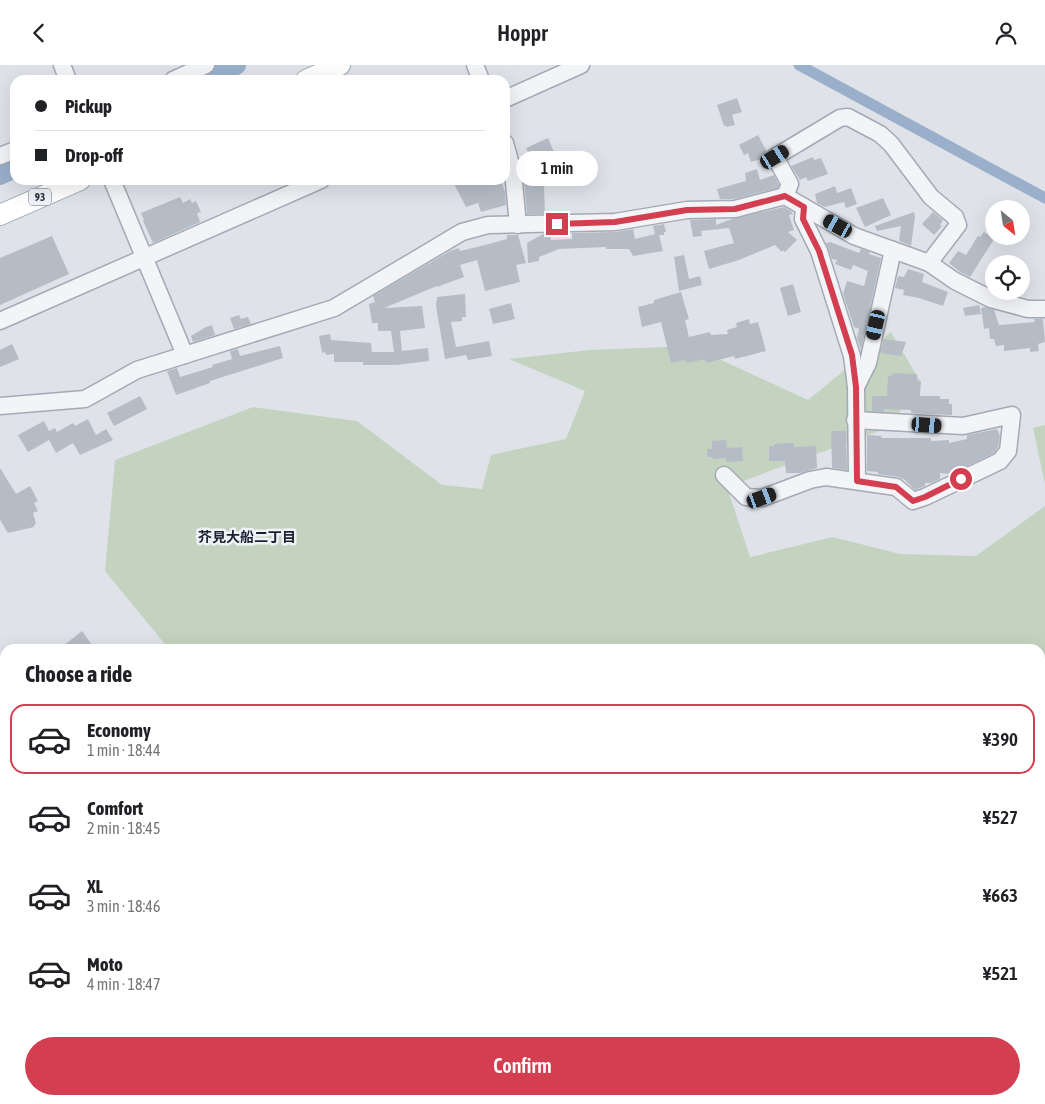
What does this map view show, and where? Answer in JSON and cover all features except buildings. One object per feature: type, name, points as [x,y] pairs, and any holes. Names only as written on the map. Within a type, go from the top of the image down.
[{"type":"main road","points":[[317,75],[340,65]]},
{"type":"main road","name":"93","points":[[0,215],[69,185]]},
{"type":"street","points":[[184,75],[206,65]]},
{"type":"street","points":[[510,97],[581,65]]},
{"type":"street","points":[[785,196],[790,185],[775,157],[840,118],[848,117],[880,134],[891,144],[931,197],[955,217],[958,225],[929,263]]},
{"type":"street","points":[[510,161],[513,172],[518,225]]},
{"type":"street","points":[[114,185],[185,355]]},
{"type":"street","points":[[0,321],[310,185]]},
{"type":"street","points":[[0,406],[85,399],[136,370],[334,308],[462,232],[488,225],[615,222],[687,210],[735,209],[785,196],[854,236],[929,263],[955,281],[991,299],[1028,309],[1045,309]]},
{"type":"street","points":[[804,207],[803,219],[819,251],[852,355],[856,387],[857,481]]},
{"type":"street","points":[[856,387],[868,363],[893,250]]},
{"type":"street","points":[[724,475],[746,497],[762,498],[810,480],[826,477],[896,487],[913,501],[1000,461],[1008,451],[1012,415],[963,426],[855,420]]},
{"type":"green space","points":[[891,332],[920,381],[890,427],[727,487],[750,557],[833,537],[900,554],[976,556],[1045,506],[1045,644],[165,644],[105,571],[115,460],[253,407],[357,421],[442,485],[482,489],[491,455],[566,439],[585,391],[509,359],[589,350],[691,346],[808,400]]},
{"type":"green space","points":[[1045,425],[1045,484],[1033,428]]},
{"type":"waterway","points":[[215,75],[236,65]]},
{"type":"waterway","points":[[799,65],[1045,198]]},
{"type":"waterway","points":[[0,175],[10,170]]},
{"type":"district","name":"芥見大船二丁目","points":[[247,537]]},
{"type":"route","points":[[557,224],[615,222],[687,210],[735,209],[785,196],[804,207],[803,219],[819,251],[852,355],[856,387],[857,481],[896,487],[913,501],[961,479]]}]
